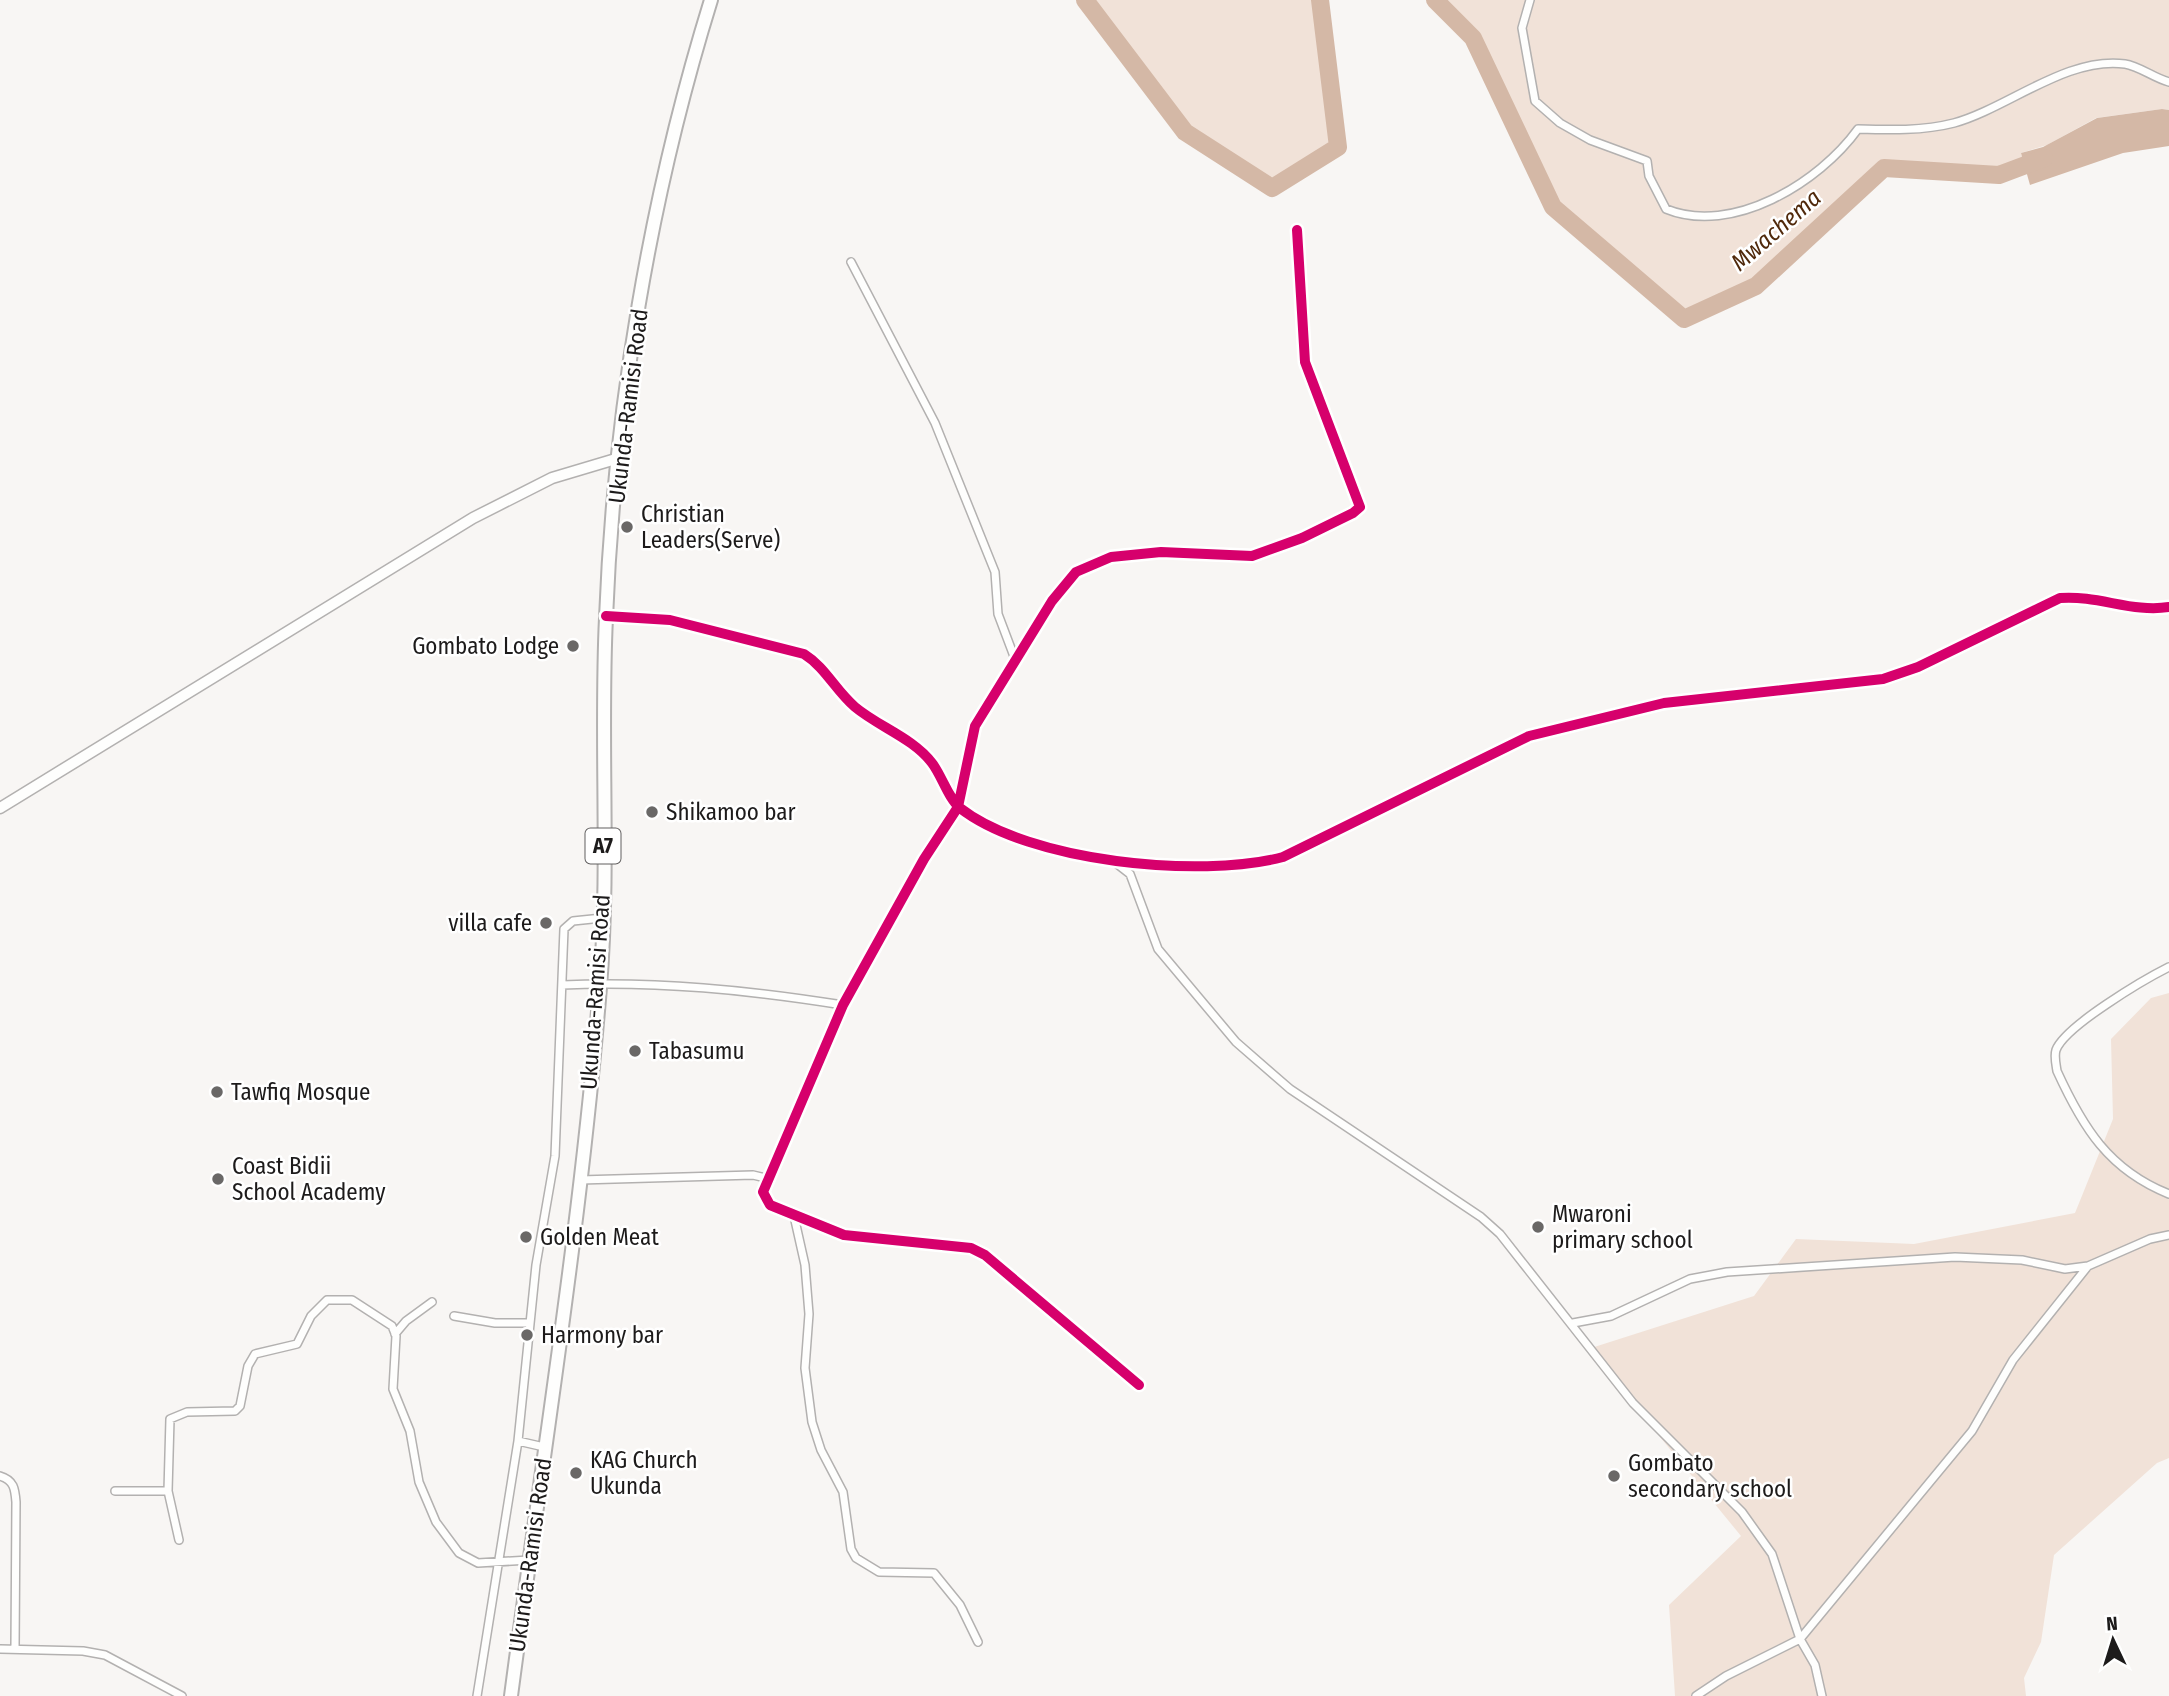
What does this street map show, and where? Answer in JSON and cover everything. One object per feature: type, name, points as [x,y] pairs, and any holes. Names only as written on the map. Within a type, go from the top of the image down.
[{"type":"highway","name":"Ukunda-Ramisi Road","points":[[511,1696],[580,1180],[600,984],[606,616],[619,458],[647,250],[679,110],[711,0]]},
{"type":"street","points":[[1530,0],[1522,28],[1535,101],[1560,123],[1590,140],[1647,161],[1649,176],[1666,209],[1684,216],[1744,211],[1786,195],[1858,129],[1897,131],[1954,123],[2052,78],[2104,63],[2127,64],[2169,82]]},
{"type":"street","points":[[1139,1385],[985,1255],[971,1248],[844,1235],[794,1216],[765,1199],[764,1192],[843,1005],[924,859],[958,807],[975,726],[1052,601],[1076,572],[1111,557],[1161,552],[1252,556],[1302,538],[1353,513],[1360,506],[1305,362],[1297,230]]},
{"type":"street","points":[[851,262],[935,423],[995,572],[998,614],[1015,659]]},
{"type":"street","points":[[0,808],[473,518],[552,478],[619,458]]},
{"type":"street","points":[[606,616],[670,620],[804,654],[814,660],[855,707],[922,751],[958,807],[1041,847],[1112,860],[1212,868],[1251,865],[1283,856],[1529,736],[1557,727],[1664,703],[1883,679],[1918,667],[2060,598],[2082,597],[2148,611],[2169,607]]},
{"type":"street","points":[[1112,860],[1130,874],[1158,950],[1236,1042],[1290,1089],[1480,1217],[1500,1234],[1573,1323],[1633,1403],[1742,1512],[1772,1554],[1800,1639],[1815,1665],[1822,1696]]},
{"type":"street","points":[[477,1696],[496,1561],[518,1441],[530,1323],[555,1156],[564,929],[573,921],[602,918]]},
{"type":"street","points":[[2169,967],[2138,982],[2073,1031],[2056,1049],[2055,1060],[2057,1072],[2090,1135],[2124,1170],[2169,1194]]},
{"type":"street","points":[[562,985],[669,984],[743,990],[843,1005]]},
{"type":"street","points":[[580,1180],[734,1175],[770,1179]]},
{"type":"street","points":[[794,1216],[806,1277],[809,1314],[804,1368],[812,1422],[821,1450],[843,1492],[851,1549],[856,1558],[879,1572],[934,1573],[960,1605],[978,1642]]},
{"type":"street","points":[[1573,1323],[1611,1316],[1690,1279],[1727,1272],[1955,1257],[2022,1260],[2064,1269],[2088,1266],[2150,1239],[2169,1235]]},
{"type":"street","points":[[1696,1696],[1726,1676],[1800,1639],[1972,1431],[2013,1360],[2088,1266]]},
{"type":"street","points":[[179,1540],[168,1491],[170,1419],[187,1412],[235,1411],[240,1406],[248,1366],[255,1354],[297,1344],[311,1316],[327,1300],[352,1300],[392,1326],[395,1334],[393,1389],[404,1408],[419,1482],[436,1522],[458,1553],[478,1563],[529,1560]]},
{"type":"street","points":[[395,1334],[406,1321],[432,1303]]},
{"type":"street","points":[[454,1316],[495,1323],[530,1323]]},
{"type":"street","points":[[518,1441],[544,1447]]},
{"type":"street","points":[[0,1476],[8,1479],[14,1486],[16,1502],[15,1649]]},
{"type":"street","points":[[116,1491],[168,1491]]},
{"type":"street","points":[[0,1649],[105,1655],[181,1696]]},
{"type":"shaded area","points":[[1085,0],[1320,0],[1338,147],[1272,188],[1185,132]]},
{"type":"shaded area","points":[[1435,0],[2169,0],[2169,110],[2096,118],[2047,145],[2021,153],[2025,166],[1999,175],[1884,168],[1756,286],[1684,319],[1553,207],[1473,38]]},
{"type":"shaded area","points":[[2169,110],[2169,146],[2123,153],[2030,185],[2021,153],[2043,147],[2097,118]]},
{"type":"shaded area","points":[[2169,993],[2169,1458],[2157,1463],[2054,1555],[2041,1642],[2024,1678],[2026,1696],[1675,1696],[1669,1605],[1741,1536],[1588,1349],[1754,1296],[1796,1239],[1914,1244],[2075,1213],[2113,1119],[2111,1039],[2151,998]]},
{"type":"waterway","name":"Mwachema","points":[[1085,0],[1185,132],[1272,188],[1338,147],[1320,0]]},
{"type":"waterway","name":"Mwachema","points":[[1435,0],[1473,38],[1553,207],[1684,319],[1756,286],[1884,168],[1999,175],[2044,158]]},
{"type":"cycle path","points":[[1139,1385],[985,1255],[971,1248],[844,1235],[770,1205],[763,1192],[843,1005],[924,859],[958,807],[975,726],[1052,601],[1076,572],[1111,557],[1161,552],[1252,556],[1302,538],[1360,507],[1305,362],[1297,230]]},
{"type":"cycle path","points":[[606,616],[670,620],[804,654],[855,707],[924,754],[936,768],[956,804],[990,827],[1028,842],[1071,853],[1116,861],[1207,866],[1283,857],[1529,736],[1664,703],[1883,679],[1918,667],[2060,598],[2088,599],[2142,608],[2169,607]]},
{"type":"place","name":"Christian Leaders(Serve)","points":[[627,527]]},
{"type":"place","name":"Gombato Lodge","points":[[573,646]]},
{"type":"place","name":"Shikamoo bar","points":[[652,812]]},
{"type":"place","name":"villa cafe","points":[[546,923]]},
{"type":"place","name":"Tabasumu","points":[[635,1051]]},
{"type":"place","name":"Tawfiq Mosque","points":[[217,1092]]},
{"type":"place","name":"Coast Bidii School Academy","points":[[218,1179]]},
{"type":"place","name":"Mwaroni primary school","points":[[1538,1227]]},
{"type":"place","name":"Golden Meat","points":[[526,1237]]},
{"type":"place","name":"Harmony bar","points":[[527,1335]]},
{"type":"place","name":"KAG Church Ukunda","points":[[576,1473]]},
{"type":"place","name":"Gombato secondary school","points":[[1614,1476]]}]
